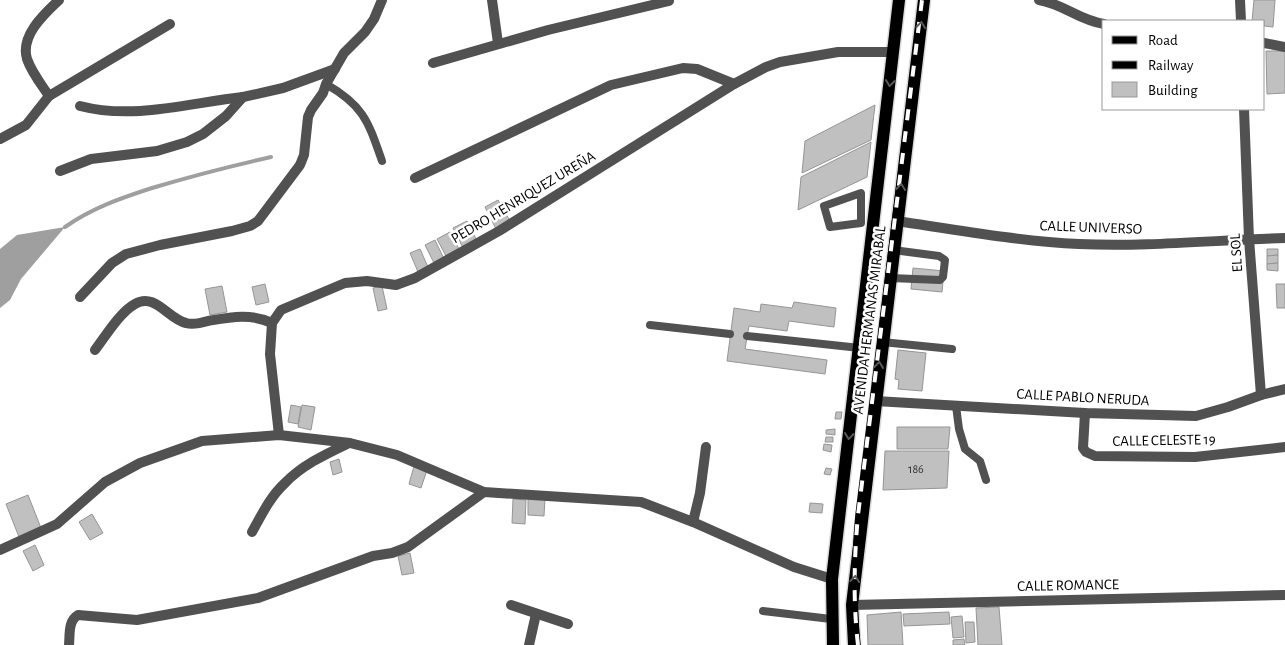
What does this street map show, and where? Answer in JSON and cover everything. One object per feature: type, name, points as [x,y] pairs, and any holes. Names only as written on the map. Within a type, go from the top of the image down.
[{"type":"main road","name":"AVENIDA HERMANAS MIRABAL","points":[[833,645],[831,619],[832,579],[899,0]]},
{"type":"main road","name":"AVENIDA HERMANAS MIRABAL","points":[[854,645],[852,605],[924,0]]},
{"type":"street","points":[[49,96],[27,60],[26,46],[35,26],[45,12],[59,0]]},
{"type":"street","points":[[80,297],[112,263],[126,254],[160,245],[232,231],[250,226],[258,221],[300,165],[304,155],[308,117],[344,53],[365,32],[374,19],[382,0]]},
{"type":"street","points":[[492,0],[498,43]]},
{"type":"street","points":[[1040,0],[1053,2],[1087,20],[1102,24]]},
{"type":"street","points":[[1240,0],[1241,20]]},
{"type":"street","points":[[433,63],[498,43],[670,1]]},
{"type":"street","points":[[0,139],[26,125],[49,96],[170,24]]},
{"type":"street","points":[[1265,43],[1285,46]]},
{"type":"street","name":"PEDRO HENRIQUEZ UREÑA","points":[[272,323],[282,310],[345,282],[366,281],[396,285],[415,278],[499,230],[734,84],[766,67],[786,61],[838,52],[893,52]]},
{"type":"street","points":[[415,178],[611,85],[683,68],[697,69],[734,84]]},
{"type":"street","points":[[80,106],[99,111],[126,112],[243,96],[283,88],[335,69]]},
{"type":"street","points":[[60,171],[91,159],[157,151],[187,142],[202,134],[226,116],[243,96]]},
{"type":"street","name":"EL SOL","points":[[1244,110],[1249,239],[1260,394]]},
{"type":"street","name":"CALLE UNIVERSO","points":[[897,221],[1038,241],[1080,244],[1148,244],[1285,238]]},
{"type":"street","points":[[95,350],[114,323],[134,304],[141,302],[155,303],[183,323],[193,324],[237,316],[262,318],[272,323],[270,354],[279,435]]},
{"type":"street","name":"CALLE PABLO NERUDA","points":[[875,401],[1085,413],[1196,416],[1228,407],[1260,394],[1285,389]]},
{"type":"street","name":"CALLE CELESTE 19","points":[[1085,413],[1083,448],[1086,452],[1095,456],[1195,457],[1285,447]]},
{"type":"street","points":[[0,550],[57,524],[105,482],[140,463],[202,441],[279,435],[350,443],[397,455],[484,492],[641,502],[693,522],[794,567],[832,579]]},
{"type":"street","points":[[252,532],[265,508],[283,484],[316,459],[350,443]]},
{"type":"street","points":[[693,522],[700,493],[706,447]]},
{"type":"street","points":[[69,645],[73,618],[78,614],[137,620],[258,598],[373,556],[392,554],[408,547],[484,492]]},
{"type":"street","name":"CALLE ROMANCE","points":[[852,605],[1285,595]]},
{"type":"street","points":[[511,605],[568,624]]},
{"type":"street","points":[[529,645],[536,614]]},
{"type":"lane","points":[[326,84],[351,101],[364,115],[372,130],[382,161]]},
{"type":"lane","points":[[861,193],[861,215],[861,222],[830,227],[824,206],[861,193]]},
{"type":"lane","points":[[861,215],[875,215]]},
{"type":"lane","points":[[890,278],[937,281],[943,277],[945,260],[939,256],[893,250]]},
{"type":"lane","points":[[650,325],[730,334]]},
{"type":"lane","points":[[747,336],[860,348]]},
{"type":"lane","points":[[882,342],[952,349]]},
{"type":"lane","points":[[956,406],[959,429],[965,449],[980,461],[986,480]]},
{"type":"lane","points":[[763,611],[831,619]]},
{"type":"shaded area","points":[[65,227],[21,279],[10,300],[0,308],[0,249],[17,235]]},
{"type":"building","points":[[1254,0],[1275,0],[1273,27],[1265,26],[1265,20],[1252,20]]},
{"type":"building","points":[[1266,51],[1285,51],[1285,93],[1267,94]]},
{"type":"building","points":[[875,105],[871,140],[802,173],[805,141]]},
{"type":"building","points":[[871,142],[867,177],[798,210],[801,177]]},
{"type":"building","points":[[498,200],[510,221],[496,229],[485,207]]},
{"type":"building","points":[[467,221],[477,241],[463,248],[453,228]]},
{"type":"building","points":[[450,232],[460,251],[447,258],[437,239]]},
{"type":"building","points":[[435,240],[445,261],[435,265],[425,245]]},
{"type":"building","points":[[420,249],[428,267],[418,272],[410,253]]},
{"type":"building","points":[[1267,249],[1278,249],[1278,255],[1267,256]]},
{"type":"building","points":[[1278,255],[1278,263],[1267,264],[1267,256]]},
{"type":"building","points":[[1278,263],[1278,271],[1267,270],[1267,264]]},
{"type":"building","points":[[913,268],[944,271],[942,292],[911,289]]},
{"type":"building","points":[[265,284],[269,302],[256,305],[252,287]]},
{"type":"building","points":[[1276,284],[1285,284],[1285,308],[1277,308]]},
{"type":"building","points":[[222,286],[227,312],[210,315],[205,289]]},
{"type":"building","points":[[382,286],[387,309],[378,311],[373,288]]},
{"type":"building","points":[[794,302],[836,308],[834,327],[789,321],[787,331],[749,326],[745,349],[827,360],[825,374],[727,361],[734,308],[760,312],[761,304],[792,308]]},
{"type":"building","points":[[898,350],[926,353],[922,391],[898,389],[899,380],[895,379]]},
{"type":"building","points":[[291,405],[301,407],[298,424],[288,422]]},
{"type":"building","points":[[302,405],[315,407],[311,430],[298,427]]},
{"type":"building","points":[[836,412],[842,412],[841,419],[835,419]]},
{"type":"building","points":[[897,427],[950,427],[948,449],[897,449]]},
{"type":"building","points":[[835,429],[835,435],[826,434],[826,430]]},
{"type":"building","points":[[826,437],[833,437],[833,442],[825,442]]},
{"type":"building","points":[[824,444],[832,445],[831,452],[823,450]]},
{"type":"building","points":[[885,451],[949,451],[947,488],[883,490]]},
{"type":"building","points":[[339,459],[342,472],[333,475],[330,462]]},
{"type":"building","points":[[414,466],[427,470],[421,488],[409,484]]},
{"type":"building","points":[[826,468],[832,469],[830,475],[824,474]]},
{"type":"building","points":[[28,495],[41,528],[19,537],[6,504]]},
{"type":"building","points":[[528,498],[545,499],[544,516],[528,515]]},
{"type":"building","points":[[513,499],[526,500],[525,524],[512,523]]},
{"type":"building","points":[[810,503],[823,504],[822,513],[809,512]]},
{"type":"building","points":[[92,514],[103,533],[90,540],[79,522]]},
{"type":"building","points":[[35,545],[44,565],[33,571],[23,551]]},
{"type":"building","points":[[410,553],[414,573],[402,575],[398,556]]},
{"type":"building","points":[[999,607],[1002,645],[978,645],[976,608]]},
{"type":"building","points":[[901,612],[903,645],[868,645],[867,615]]},
{"type":"building","points":[[949,612],[950,624],[904,626],[903,614]]},
{"type":"building","points":[[962,616],[964,637],[953,638],[951,617]]},
{"type":"building","points":[[965,622],[974,622],[975,642],[966,643]]},
{"type":"building","points":[[964,639],[965,645],[953,645],[953,640]]},
{"type":"waterway","points":[[65,227],[96,209],[140,192],[197,175],[271,157]]},
{"type":"railway","points":[[858,645],[855,613],[858,515],[922,0]]}]
